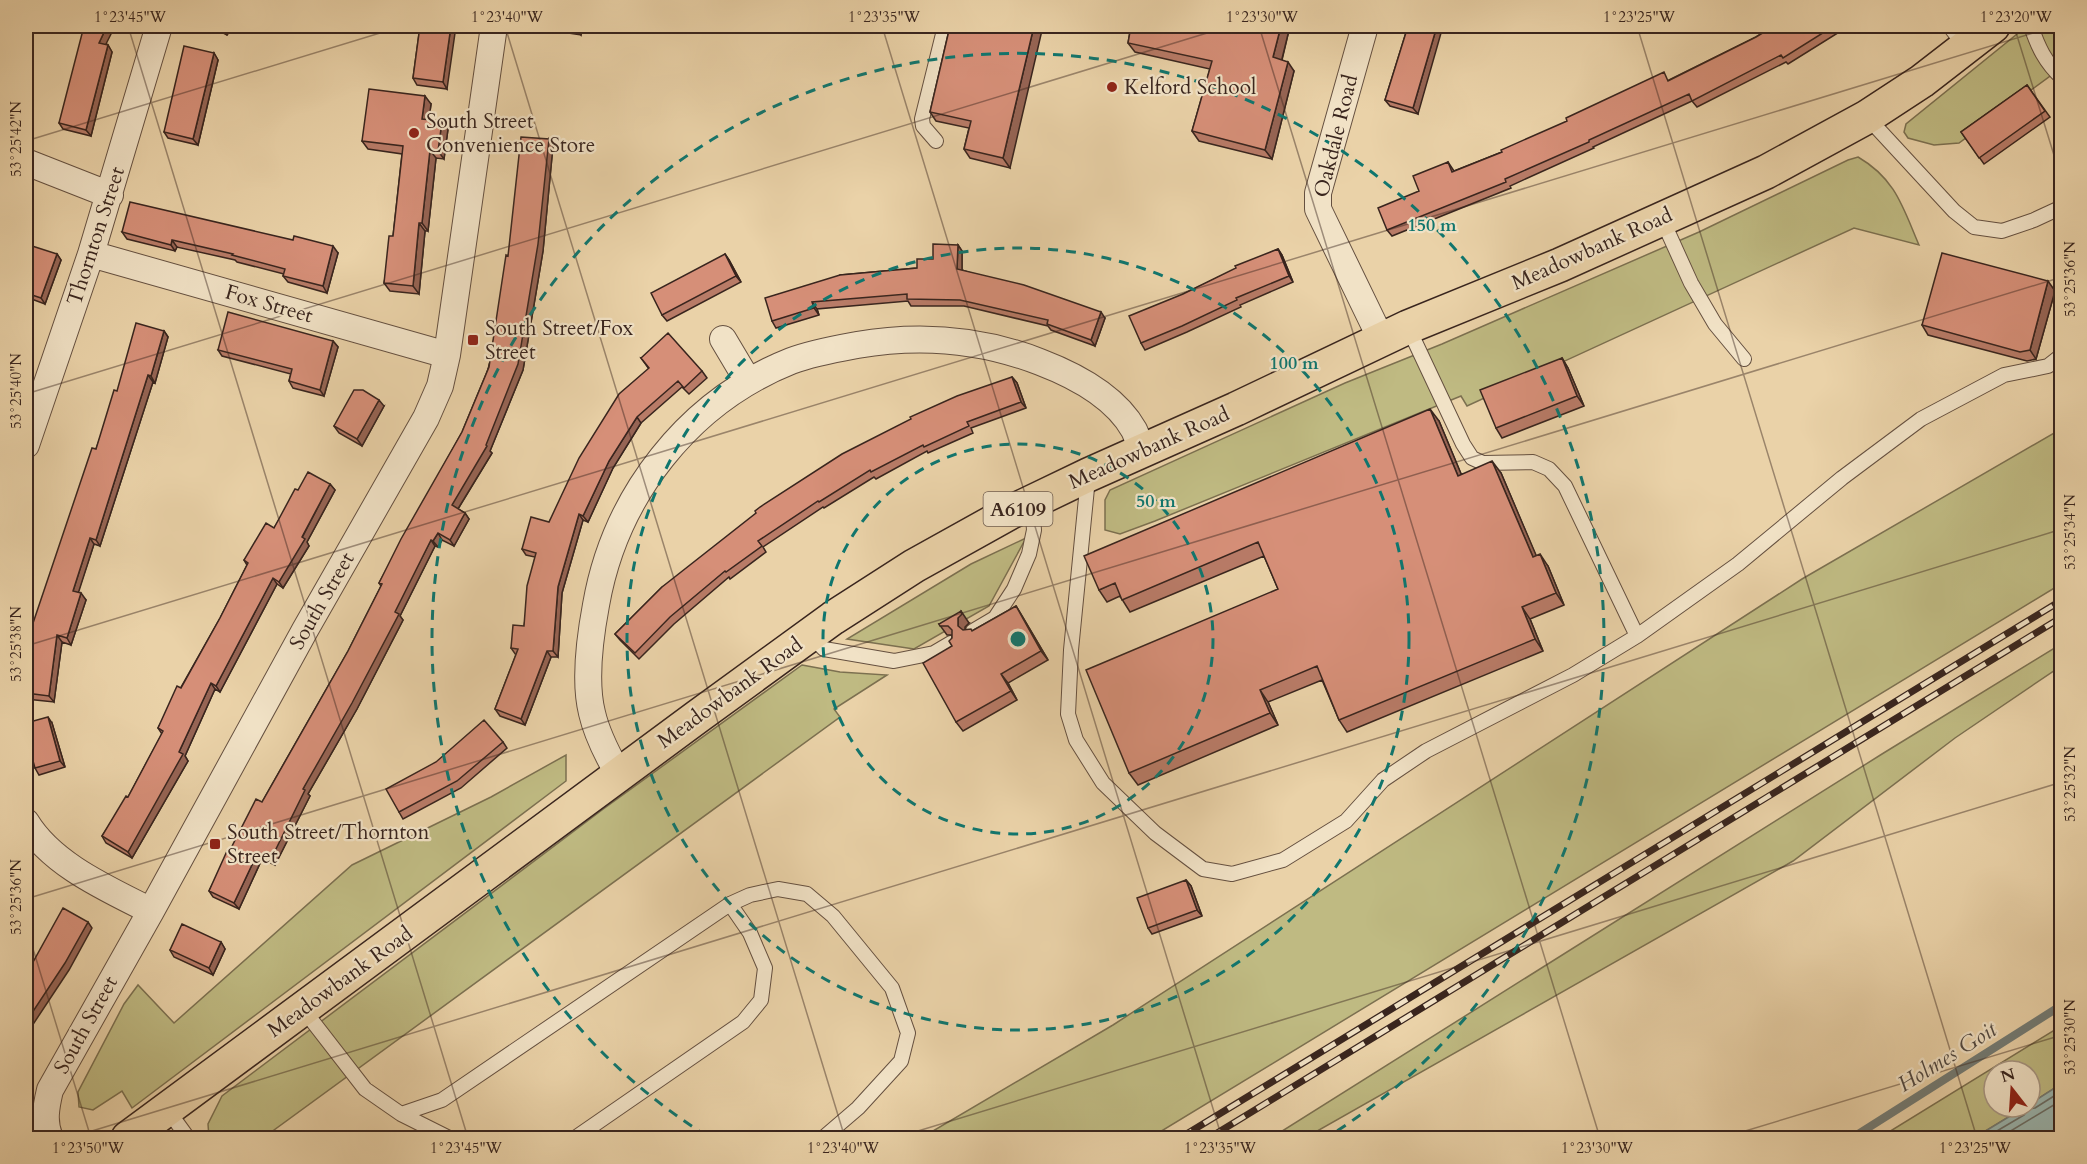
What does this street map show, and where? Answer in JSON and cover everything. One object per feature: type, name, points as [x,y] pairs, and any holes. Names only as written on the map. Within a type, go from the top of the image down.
[{"type":"main road","name":"Meadowbank Road","points":[[128,1138],[810,635],[914,566],[1032,502],[1088,475],[1395,334],[1560,265],[1766,172],[1867,117],[1922,81],[1973,31]]},
{"type":"street","name":"Thornton Street","points":[[26,444],[110,195],[159,26]]},
{"type":"street","name":"South Street","points":[[50,1138],[45,1112],[50,1090],[152,911],[305,630],[426,418],[440,386],[447,355],[494,26]]},
{"type":"street","name":"Oakdale Road","points":[[1365,26],[1318,193],[1318,209],[1395,334]]},
{"type":"street","points":[[26,162],[110,195]]},
{"type":"street","name":"Fox Street","points":[[91,254],[447,355]]},
{"type":"street","points":[[723,339],[748,381]]},
{"type":"street","points":[[619,775],[606,752],[592,712],[590,641],[601,578],[616,536],[633,499],[661,458],[673,442],[708,409],[748,381],[792,361],[833,349],[878,341],[951,340],[983,344],[1018,353],[1054,367],[1084,383],[1114,405],[1133,429],[1142,451]]},
{"type":"street","points":[[26,822],[57,855],[87,879],[152,911]]},
{"type":"lane","points":[[936,141],[923,126],[922,119],[945,26]]},
{"type":"lane","points":[[2031,26],[2039,50],[2050,67],[2061,78]]},
{"type":"lane","points":[[1867,117],[1954,211],[1974,227],[2002,231],[2034,220],[2061,207]]},
{"type":"lane","points":[[1662,219],[1691,283],[1715,324],[1744,359]]},
{"type":"lane","points":[[1395,334],[1472,458],[1483,463],[1533,462],[1549,469],[1565,486],[1637,636]]},
{"type":"lane","points":[[1088,475],[1071,650],[1068,714],[1076,740],[1103,783],[1155,833],[1203,869],[1232,874],[1283,860],[1346,821],[1383,780],[1426,751],[1573,675],[1637,636],[1738,564],[1842,478],[1921,418],[2004,375],[2048,366],[2061,355]]},
{"type":"lane","points":[[973,631],[995,618],[1014,589],[1029,554],[1034,530],[1032,502]]},
{"type":"lane","points":[[810,635],[824,649],[894,661],[934,653],[951,643]]},
{"type":"lane","points":[[401,1114],[442,1100],[730,904],[750,895],[778,889],[807,894],[833,916],[892,988],[908,1033],[901,1061],[858,1108],[823,1138]]},
{"type":"lane","points":[[575,1138],[743,1022],[761,1000],[765,968],[750,933],[730,904]]},
{"type":"lane","points":[[303,1009],[365,1089],[401,1114],[449,1138]]},
{"type":"lane","points":[[167,1109],[188,1138]]},
{"type":"shaded area","points":[[2027,26],[2061,26],[2061,68],[1959,143],[1934,145],[1908,138],[1904,132],[1906,124]]},
{"type":"shaded area","points":[[1858,157],[1881,175],[1897,195],[1919,245],[1854,228],[1467,406],[1461,396],[1155,521],[1120,534],[1105,530],[1105,500],[1110,490],[1345,383],[1442,344],[1699,232]]},
{"type":"shaded area","points":[[2061,429],[2061,584],[1150,1138],[921,1138],[1113,1025],[1802,579]]},
{"type":"shaded area","points":[[1026,538],[989,606],[914,649],[847,639],[971,564]]},
{"type":"shaded area","points":[[2061,644],[2061,666],[1955,738],[1793,861],[1305,1138],[1271,1138],[1882,754]]},
{"type":"shaded area","points":[[802,665],[840,672],[887,675],[834,709],[840,717],[263,1138],[209,1138],[208,1124],[222,1096],[602,810]]},
{"type":"shaded area","points":[[566,755],[566,781],[132,1108],[122,1091],[93,1110],[79,1107],[78,1092],[124,1004],[138,985],[174,1023],[352,865],[491,797]]},
{"type":"shaded area","points":[[2061,1026],[2061,1084],[2042,1096],[2042,1059],[2007,1059]]},
{"type":"shaded area","points":[[1982,1075],[1982,1119],[2005,1119],[1974,1138],[1879,1138]]},
{"type":"water","points":[[2061,1084],[2061,1138],[1974,1138],[2005,1119],[2042,1119],[2042,1096]]},
{"type":"building","points":[[84,26],[107,26],[99,43],[108,45],[86,130],[59,123]]},
{"type":"building","points":[[420,26],[451,26],[443,82],[413,78]]},
{"type":"building","points":[[557,26],[577,26],[577,29]]},
{"type":"building","points":[[950,26],[1034,26],[1003,158],[964,149],[971,121],[930,112]]},
{"type":"building","points":[[1131,26],[1281,26],[1273,57],[1288,62],[1265,150],[1192,131],[1212,61],[1128,43]]},
{"type":"building","points":[[1408,26],[1437,26],[1413,108],[1385,100]]},
{"type":"building","points":[[1774,26],[1834,26],[1783,58],[1781,55],[1692,101],[1689,94],[1505,179],[1506,182],[1387,230],[1378,208],[1419,191],[1413,176],[1448,162],[1452,172],[1502,152],[1501,150],[1567,121],[1566,118],[1664,72],[1668,81]]},
{"type":"building","points":[[184,46],[214,53],[193,139],[164,132]]},
{"type":"building","points":[[2027,85],[2045,111],[1979,158],[1961,132]]},
{"type":"building","points":[[369,89],[425,96],[422,119],[442,121],[438,151],[430,150],[422,223],[419,223],[413,286],[384,283],[389,236],[393,236],[403,146],[362,141]]},
{"type":"building","points":[[521,137],[549,139],[538,244],[518,364],[487,446],[452,505],[465,513],[450,540],[438,533],[433,541],[431,540],[395,612],[399,614],[303,789],[305,790],[271,859],[258,852],[234,903],[209,891],[227,851],[229,852],[256,799],[262,802],[348,651],[382,584],[379,583],[401,539],[462,432],[489,367],[506,255],[508,256]]},
{"type":"building","points":[[130,202],[293,240],[294,236],[333,246],[323,286],[283,276],[285,269],[233,254],[172,240],[171,245],[122,232]]},
{"type":"building","points":[[933,244],[958,245],[957,269],[1024,285],[1101,312],[1091,340],[1047,324],[1048,320],[960,300],[907,299],[907,294],[812,302],[814,308],[772,321],[765,298],[840,275],[917,268],[917,259],[933,259]]},
{"type":"building","points":[[29,245],[57,254],[41,298],[26,293],[26,256]]},
{"type":"building","points":[[1278,249],[1289,276],[1236,298],[1237,300],[1141,343],[1129,316],[1183,294],[1236,268],[1235,266]]},
{"type":"building","points":[[1942,253],[2048,281],[2030,350],[2020,352],[1922,325]]},
{"type":"building","points":[[725,254],[736,276],[662,315],[651,293]]},
{"type":"building","points":[[228,312],[333,341],[320,390],[289,381],[292,369],[218,350]]},
{"type":"building","points":[[136,323],[164,331],[151,376],[148,375],[96,540],[90,538],[73,591],[81,593],[67,638],[57,635],[49,696],[26,693],[28,638],[92,448],[96,449],[114,390],[117,391]]},
{"type":"building","points":[[668,333],[702,371],[684,388],[678,381],[637,417],[609,461],[583,516],[579,514],[558,587],[553,651],[547,651],[521,719],[495,709],[518,649],[511,648],[513,625],[524,626],[527,586],[536,553],[522,549],[531,517],[549,522],[579,458],[619,394],[649,368],[641,358]]},
{"type":"building","points":[[1562,358],[1577,396],[1496,428],[1480,390]]},
{"type":"building","points":[[1012,377],[1021,402],[967,422],[969,426],[924,447],[923,445],[871,472],[870,470],[818,501],[758,541],[762,546],[725,571],[670,617],[635,653],[615,634],[662,587],[756,513],[755,511],[760,507],[842,454],[911,419],[910,417],[957,396]]},
{"type":"building","points":[[354,390],[363,390],[379,400],[357,439],[334,426]]},
{"type":"building","points":[[1430,409],[1458,476],[1492,461],[1533,557],[1540,554],[1556,593],[1522,607],[1535,639],[1339,720],[1317,666],[1260,690],[1270,713],[1129,773],[1086,670],[1278,589],[1258,542],[1122,600],[1115,583],[1099,590],[1084,556]]},
{"type":"building","points":[[308,472],[330,484],[302,537],[305,539],[279,582],[273,578],[216,686],[211,683],[179,752],[183,754],[128,852],[102,836],[126,796],[128,797],[163,731],[158,728],[177,686],[181,688],[220,618],[248,563],[244,560],[266,523],[274,528],[295,489],[298,490]]},
{"type":"building","points":[[1016,606],[1041,651],[1001,674],[1011,691],[956,722],[923,663],[952,646],[949,641],[952,638],[952,630],[948,626],[939,624],[961,611],[958,626],[963,630],[971,629],[972,631]]},
{"type":"building","points":[[48,717],[60,761],[35,768],[26,736],[26,723]]},
{"type":"building","points":[[484,720],[503,742],[457,781],[399,812],[386,789],[436,762]]},
{"type":"building","points":[[1186,880],[1197,910],[1148,928],[1137,898]]},
{"type":"building","points":[[63,908],[88,922],[65,963],[26,1022],[26,968],[30,961],[33,962]]},
{"type":"building","points":[[182,924],[221,942],[209,968],[170,950]]},
{"type":"waterway","name":"Holmes Goit","points":[[1852,1138],[2062,1005]]},
{"type":"railway","points":[[1180,1138],[2062,600]]},
{"type":"railway","points":[[1209,1138],[2062,617]]},
{"type":"place","name":"Kelford School","points":[[1112,87]]},
{"type":"place","name":"South Street Convenience Store","points":[[414,133]]},
{"type":"place","name":"South Street/Fox Street","points":[[473,340]]},
{"type":"place","name":"South Street/Thornton Street","points":[[215,844]]}]
